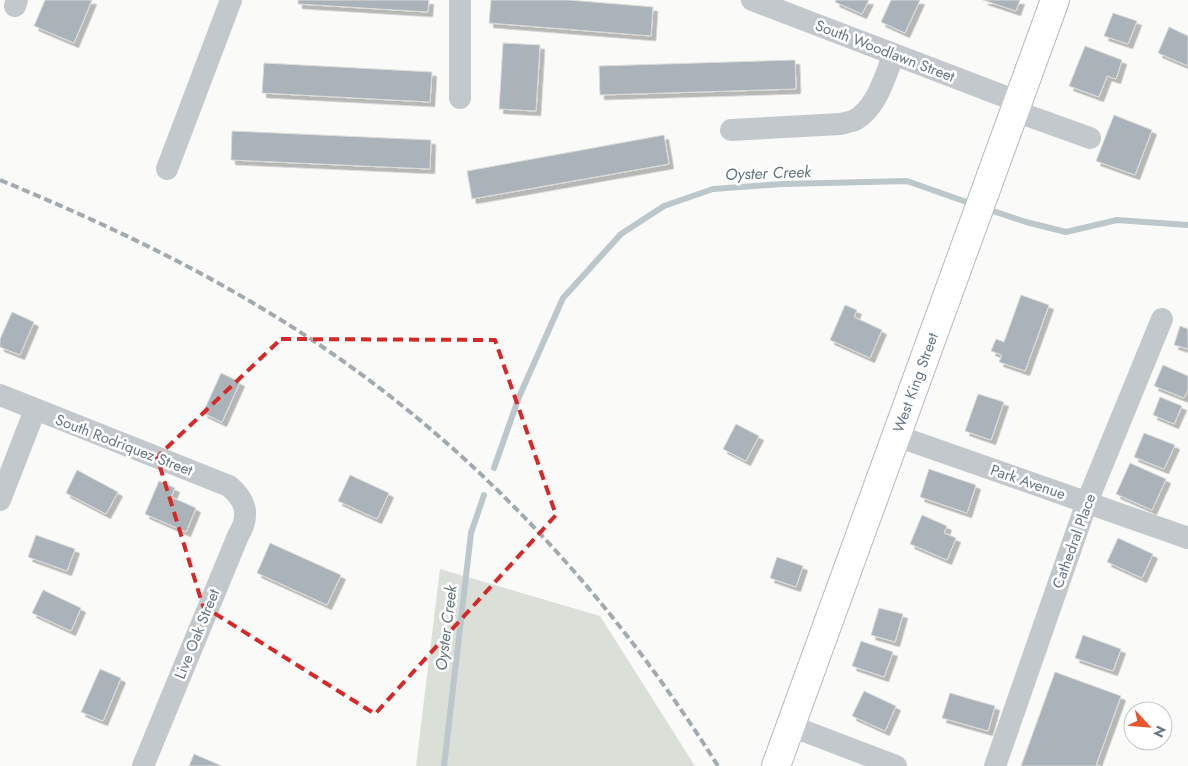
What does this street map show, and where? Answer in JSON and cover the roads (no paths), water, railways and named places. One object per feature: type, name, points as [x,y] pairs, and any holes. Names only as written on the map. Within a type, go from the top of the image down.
[{"type":"main road","name":"West King Street","points":[[776,766],[1055,0]]},
{"type":"street","points":[[167,169],[231,0]]},
{"type":"street","points":[[460,0],[460,98]]},
{"type":"street","name":"South Woodlawn Street","points":[[752,0],[894,54],[1090,138]]},
{"type":"street","points":[[731,130],[840,124],[854,120],[866,111],[878,94],[894,54]]},
{"type":"street","name":"Cathedral Place","points":[[995,766],[1088,502],[1162,319]]},
{"type":"street","name":"South Rodriquez Street","points":[[0,395],[229,486],[243,502]]},
{"type":"street","points":[[0,500],[35,410]]},
{"type":"street","name":"Park Avenue","points":[[897,436],[1188,538]]},
{"type":"street","name":"Live Oak Street","points":[[143,766],[238,536],[244,527],[246,517],[243,502]]},
{"type":"street","points":[[791,726],[896,766]]},
{"type":"waterway","name":"Oyster Creek","points":[[494,468],[519,397],[563,298],[621,234],[664,206],[713,189],[782,184],[907,181],[975,205]]},
{"type":"waterway","name":"Oyster Creek","points":[[987,209],[1026,222],[1066,232],[1117,220],[1188,225]]},
{"type":"waterway","name":"Oyster Creek","points":[[444,766],[471,533],[484,495]]},
{"type":"railway","points":[[0,180],[69,209],[137,241],[236,293],[336,356],[401,404],[462,457],[520,512],[574,571],[625,634],[673,699],[718,766]]}]
